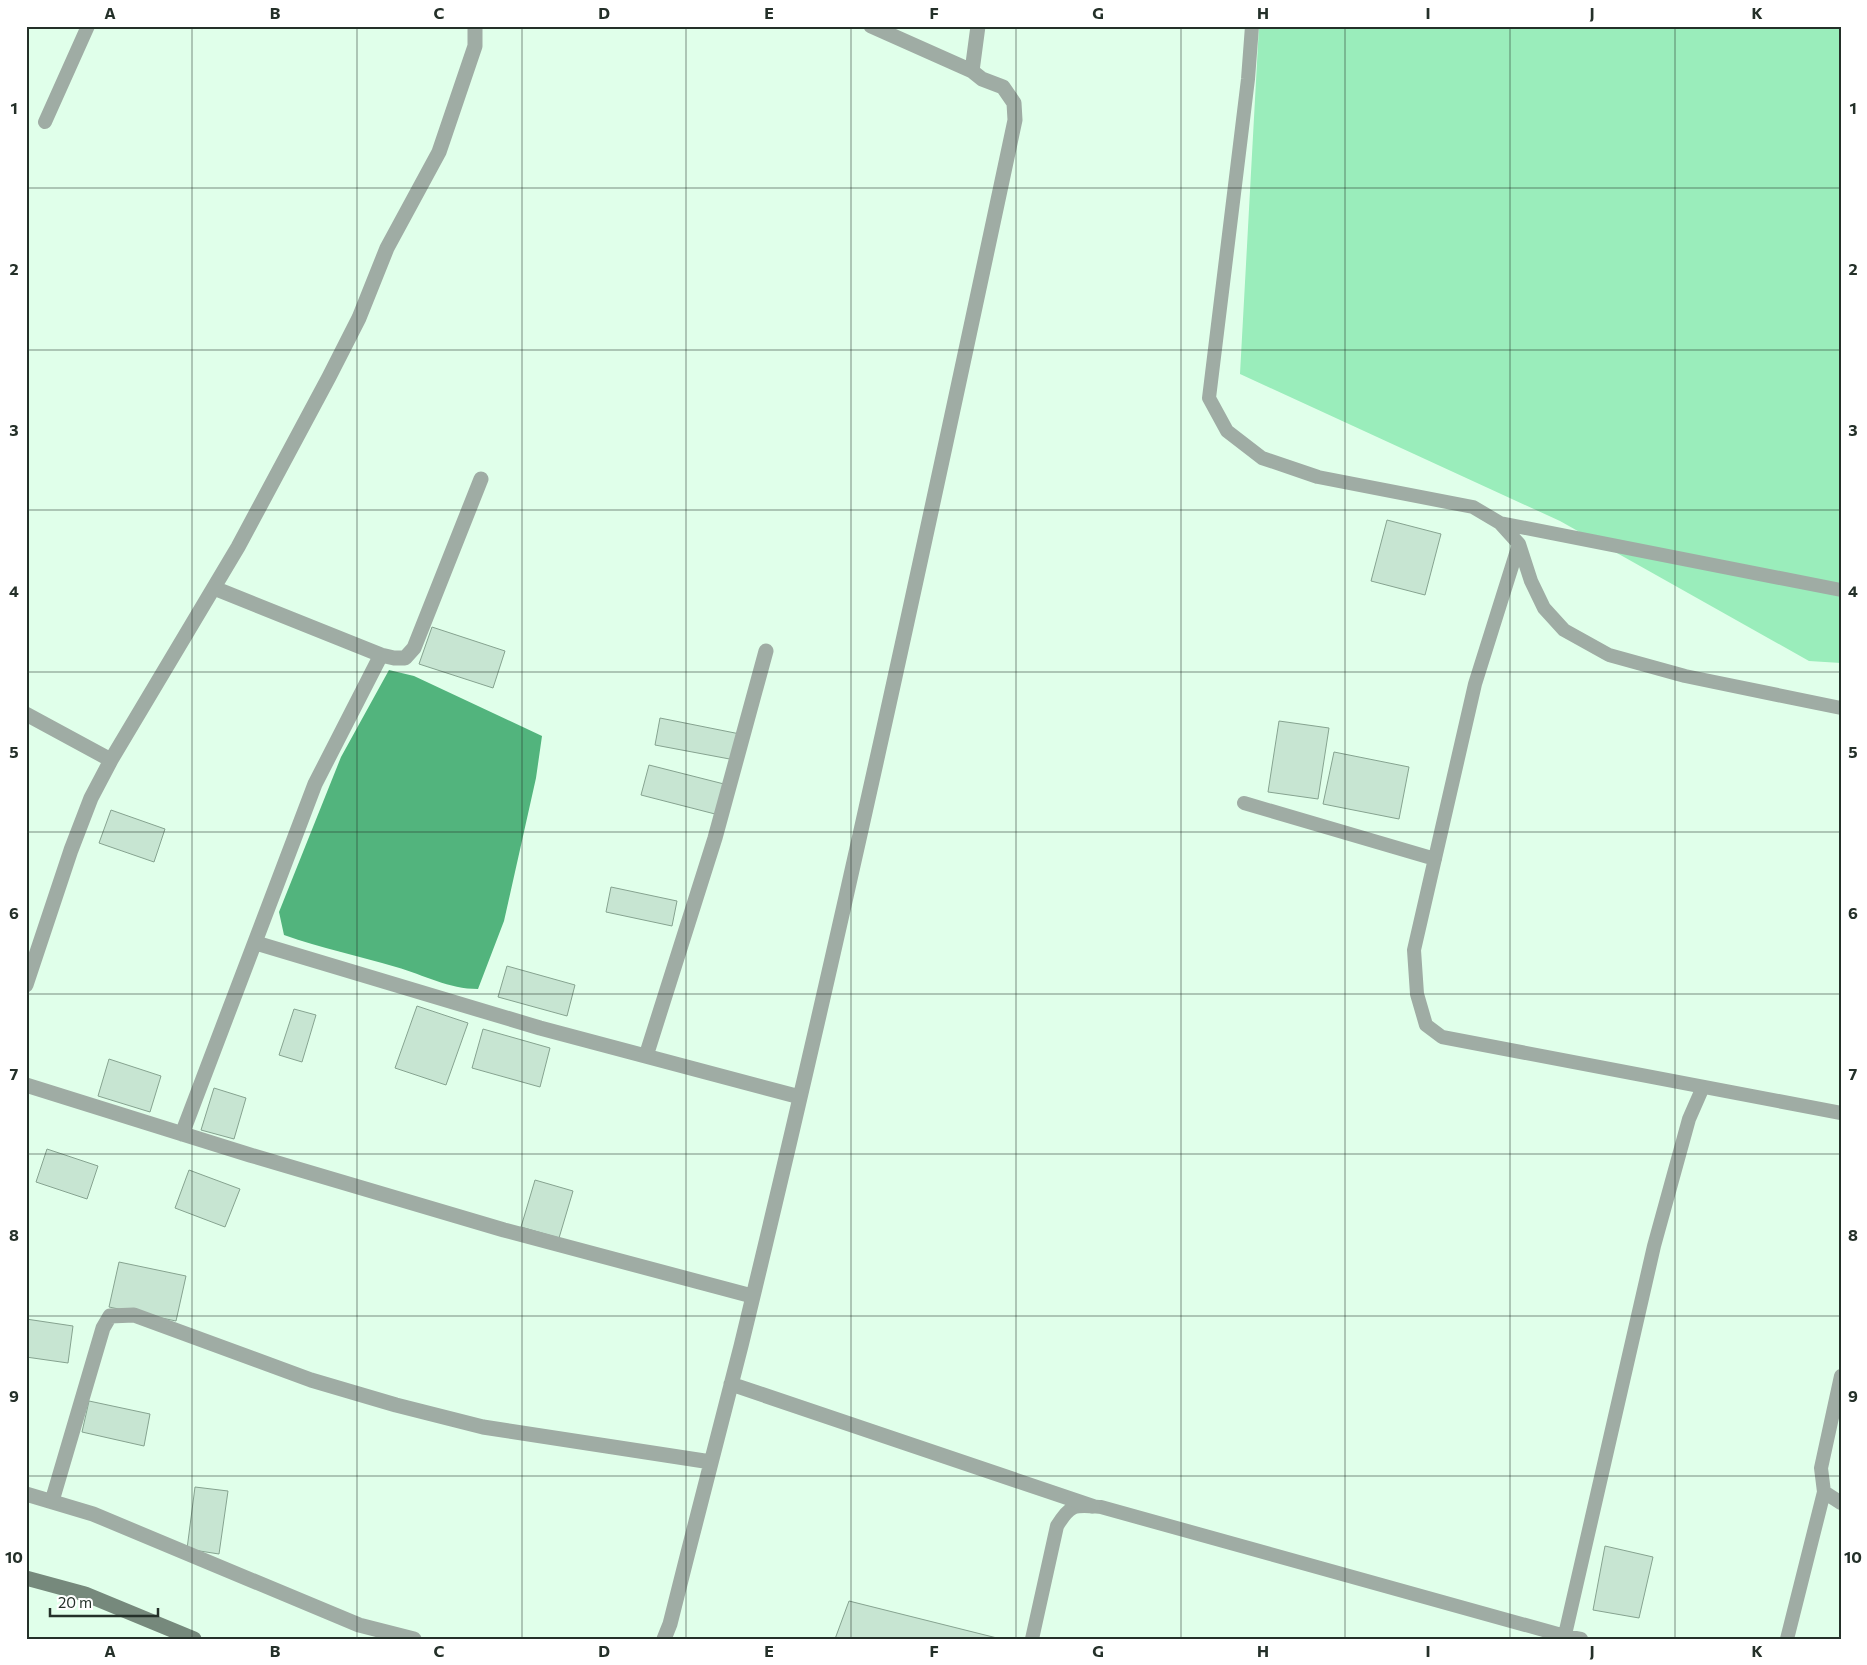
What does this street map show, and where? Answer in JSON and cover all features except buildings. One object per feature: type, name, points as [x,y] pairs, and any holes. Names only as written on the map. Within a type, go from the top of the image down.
[{"type":"main road","points":[[26,1578],[85,1594],[194,1639]]},
{"type":"street","points":[[26,985],[71,850],[92,798],[111,760],[238,547],[329,377],[359,318],[387,248],[439,152],[474,46],[474,26]]},
{"type":"street","points":[[664,1639],[670,1624],[731,1384],[800,1097],[881,739],[1015,120],[1014,102],[1002,86],[982,79],[972,71],[872,26]]},
{"type":"street","points":[[972,71],[978,26]]},
{"type":"street","points":[[214,588],[381,655],[405,658],[414,648],[481,479]]},
{"type":"street","points":[[646,1056],[715,838],[766,651]]},
{"type":"street","points":[[182,1134],[315,784],[381,655]]},
{"type":"street","points":[[26,714],[111,760]]},
{"type":"street","points":[[256,942],[531,1025],[800,1097]]},
{"type":"street","points":[[26,1086],[504,1230],[752,1296]]},
{"type":"street","points":[[52,1501],[103,1328],[110,1316],[123,1315],[134,1315],[311,1380],[473,1425],[711,1462]]},
{"type":"street","points":[[731,1384],[1092,1506]]},
{"type":"street","points":[[26,1494],[93,1514],[359,1625],[414,1639]]},
{"type":"lane","points":[[45,122],[88,26]]},
{"type":"lane","points":[[1252,26],[1248,79],[1209,398],[1227,431],[1262,458],[1318,477],[1473,507],[1500,522],[1841,590]]},
{"type":"lane","points":[[1500,522],[1519,544],[1530,581],[1544,608],[1564,630],[1609,655],[1685,676],[1841,708]]},
{"type":"lane","points":[[1519,544],[1475,684],[1414,950],[1417,994],[1426,1025],[1442,1037],[1841,1113]]},
{"type":"lane","points":[[1244,803],[1435,859]]},
{"type":"lane","points":[[1565,1637],[1654,1246],[1689,1119],[1703,1087]]},
{"type":"lane","points":[[1787,1639],[1824,1492],[1821,1468],[1841,1376]]},
{"type":"lane","points":[[1824,1492],[1841,1504]]},
{"type":"lane","points":[[1032,1639],[1057,1526],[1065,1513],[1077,1505],[1101,1507],[1565,1637],[1581,1639]]},
{"type":"shaded area","points":[[1259,26],[1841,26],[1841,663],[1809,661],[1560,521],[1240,374]]},
{"type":"shaded area","points":[[389,670],[414,676],[542,736],[536,778],[504,921],[478,989],[457,987],[396,967],[284,935],[279,912],[341,757]]}]
